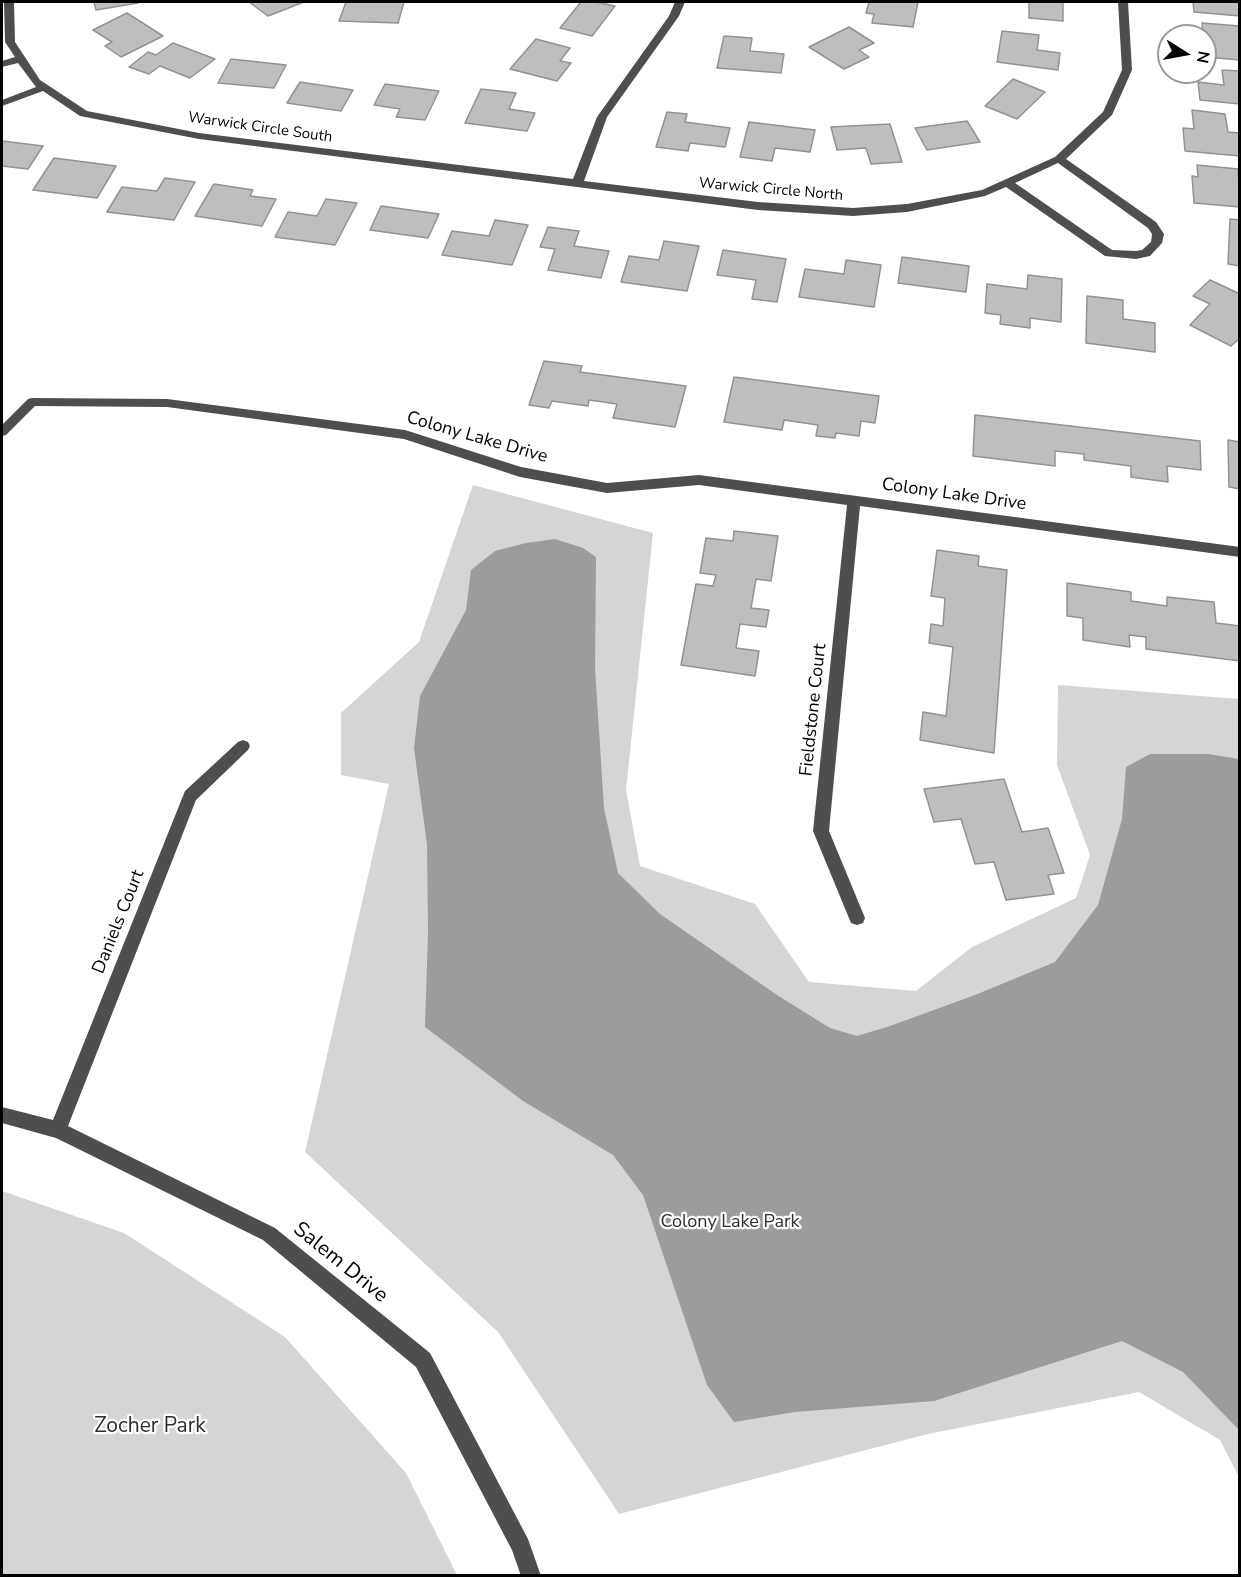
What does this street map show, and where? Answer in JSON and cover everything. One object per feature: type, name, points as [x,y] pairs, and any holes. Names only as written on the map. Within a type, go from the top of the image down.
[{"type":"street","name":"Warwick Circle South","points":[[9,2],[10,42],[36,82],[84,114],[199,136],[577,184]]},
{"type":"street","points":[[577,184],[602,117],[674,16],[680,2]]},
{"type":"street","name":"Warwick Circle North","points":[[577,184],[758,206],[853,213],[940,204],[985,193],[1009,184],[1059,159],[1108,113],[1126,70],[1123,2]]},
{"type":"street","points":[[2,64],[21,59]]},
{"type":"street","points":[[2,102],[44,87]]},
{"type":"street","points":[[1009,184],[1109,253],[1136,255],[1146,253],[1156,243],[1158,234],[1152,225],[1059,159]]},
{"type":"street","name":"Colony Lake Drive","points":[[2,432],[33,402],[167,403],[405,435],[520,472],[607,488],[699,480],[1239,552]]},
{"type":"street","name":"Fieldstone Court","points":[[854,499],[821,831],[857,918]]},
{"type":"street","name":"Daniels Court","points":[[57,1130],[190,796],[243,746]]},
{"type":"street","name":"Salem Drive","points":[[2,1115],[57,1130],[269,1234],[423,1360],[521,1546],[531,1575]]},
{"type":"green space","name":"Colony Lake Park","points":[[473,485],[653,533],[626,790],[640,866],[755,904],[809,982],[916,991],[972,947],[1076,898],[1090,855],[1057,765],[1058,685],[1239,699],[1239,1477],[1220,1440],[1139,1392],[928,1434],[619,1514],[498,1332],[305,1152],[389,784],[341,775],[341,713],[419,642]]},
{"type":"green space","name":"Zocher Park","points":[[2,1191],[124,1233],[285,1337],[406,1473],[457,1575],[2,1575]]},
{"type":"shaded area","name":"Colony Lake Park","points":[[555,539],[583,548],[596,557],[595,668],[604,808],[618,873],[660,914],[777,995],[830,1028],[857,1036],[975,995],[1055,962],[1098,905],[1122,819],[1126,767],[1150,754],[1208,754],[1239,759],[1239,1430],[1183,1372],[1122,1341],[934,1401],[795,1412],[734,1422],[707,1385],[643,1195],[613,1155],[523,1101],[425,1027],[428,933],[427,845],[414,748],[420,696],[466,610],[471,570],[495,551]]},
{"type":"building","points":[[94,2],[138,2],[138,3],[96,10]]},
{"type":"building","points":[[249,2],[304,2],[268,16]]},
{"type":"building","points":[[346,2],[404,2],[398,23],[339,21]]},
{"type":"building","points":[[581,2],[615,6],[592,36],[560,28]]},
{"type":"building","points":[[869,2],[918,2],[913,27],[872,23],[874,14],[866,13]]},
{"type":"building","points":[[1029,2],[1063,2],[1063,21],[1029,18]]},
{"type":"building","points":[[1193,2],[1240,2],[1240,16],[1194,12]]},
{"type":"building","points":[[127,13],[163,36],[121,57],[105,46],[112,42],[93,30]]},
{"type":"building","points":[[1217,24],[1240,26],[1240,60],[1217,58]]},
{"type":"building","points":[[849,27],[874,43],[859,50],[869,57],[844,69],[809,47]]},
{"type":"building","points":[[1002,31],[1039,35],[1037,50],[1060,53],[1058,70],[997,62]]},
{"type":"building","points":[[724,36],[752,38],[750,51],[784,54],[781,73],[717,68]]},
{"type":"building","points":[[536,39],[570,48],[560,61],[571,63],[557,81],[510,69]]},
{"type":"building","points":[[173,43],[215,59],[190,78],[160,66],[149,74],[129,67],[148,52],[156,55]]},
{"type":"building","points":[[231,59],[286,65],[274,88],[218,83]]},
{"type":"building","points":[[1222,70],[1240,71],[1240,104],[1200,100],[1198,84],[1224,85]]},
{"type":"building","points":[[1013,79],[1045,92],[1017,119],[985,106]]},
{"type":"building","points":[[300,82],[353,90],[341,111],[287,103]]},
{"type":"building","points":[[385,84],[439,91],[425,120],[396,117],[400,109],[374,105]]},
{"type":"building","points":[[481,89],[516,93],[509,109],[535,113],[527,131],[465,123]]},
{"type":"building","points":[[1192,110],[1225,114],[1228,132],[1240,133],[1240,156],[1185,151],[1183,128],[1194,129]]},
{"type":"building","points":[[667,112],[687,114],[685,122],[730,128],[725,147],[690,143],[688,151],[656,147]]},
{"type":"building","points":[[967,121],[980,142],[927,150],[915,128]]},
{"type":"building","points":[[749,122],[815,130],[810,152],[775,148],[772,161],[740,157]]},
{"type":"building","points":[[890,124],[902,162],[871,164],[866,148],[837,150],[831,127]]},
{"type":"building","points":[[2,141],[43,146],[28,169],[2,166]]},
{"type":"building","points":[[54,158],[116,166],[97,198],[33,190]]},
{"type":"building","points":[[1197,165],[1238,169],[1240,207],[1194,203],[1192,176],[1198,177]]},
{"type":"building","points":[[165,178],[195,182],[174,220],[107,212],[122,187],[157,191]]},
{"type":"building","points":[[214,184],[253,190],[250,196],[276,199],[262,226],[195,216]]},
{"type":"building","points":[[326,199],[357,203],[335,245],[275,237],[288,212],[317,216]]},
{"type":"building","points":[[381,206],[439,214],[428,238],[370,230]]},
{"type":"building","points":[[1230,219],[1240,220],[1240,266],[1228,264]]},
{"type":"building","points":[[495,220],[528,225],[512,265],[442,255],[452,231],[489,236]]},
{"type":"building","points":[[548,227],[579,231],[574,246],[609,251],[601,278],[548,270],[555,249],[540,247]]},
{"type":"building","points":[[664,241],[699,246],[687,291],[621,282],[629,256],[659,260]]},
{"type":"building","points":[[723,250],[786,259],[777,302],[752,299],[756,280],[717,275]]},
{"type":"building","points":[[902,257],[969,266],[966,292],[898,283]]},
{"type":"building","points":[[846,260],[881,265],[874,307],[799,297],[805,269],[844,274]]},
{"type":"building","points":[[1028,275],[1062,279],[1061,322],[1030,318],[1030,328],[1000,324],[1001,315],[985,313],[987,284],[1027,289]]},
{"type":"building","points":[[1210,280],[1240,294],[1240,338],[1231,346],[1190,325],[1210,304],[1193,296]]},
{"type":"building","points":[[1087,296],[1123,300],[1123,319],[1155,323],[1155,352],[1086,343]]},
{"type":"building","points":[[544,361],[582,366],[580,372],[686,386],[675,427],[613,418],[617,404],[589,400],[588,406],[552,401],[549,408],[529,405]]},
{"type":"building","points":[[734,377],[879,396],[875,423],[861,421],[859,436],[836,433],[835,438],[816,436],[818,425],[784,420],[782,430],[724,422]]},
{"type":"building","points":[[975,415],[1200,441],[1201,470],[1167,466],[1168,482],[1131,477],[1131,466],[1084,460],[1084,454],[1055,451],[1055,466],[973,456]]},
{"type":"building","points":[[1228,440],[1240,442],[1240,489],[1229,487]]},
{"type":"building","points":[[734,531],[778,536],[771,581],[756,579],[751,608],[769,610],[766,627],[740,624],[736,648],[759,651],[755,676],[681,665],[696,584],[713,586],[716,575],[700,573],[706,538],[733,541]]},
{"type":"building","points":[[937,550],[979,556],[978,566],[1007,570],[994,753],[920,740],[923,712],[946,716],[953,647],[929,643],[931,624],[943,626],[945,598],[931,596]]},
{"type":"building","points":[[1067,583],[1131,592],[1131,601],[1167,606],[1167,597],[1214,602],[1216,623],[1240,626],[1240,661],[1146,649],[1146,637],[1129,635],[1130,647],[1083,640],[1083,618],[1067,616]]},
{"type":"building","points":[[1004,779],[1022,832],[1048,828],[1064,873],[1048,875],[1054,894],[1006,900],[994,862],[975,864],[961,819],[934,822],[924,789]]}]
